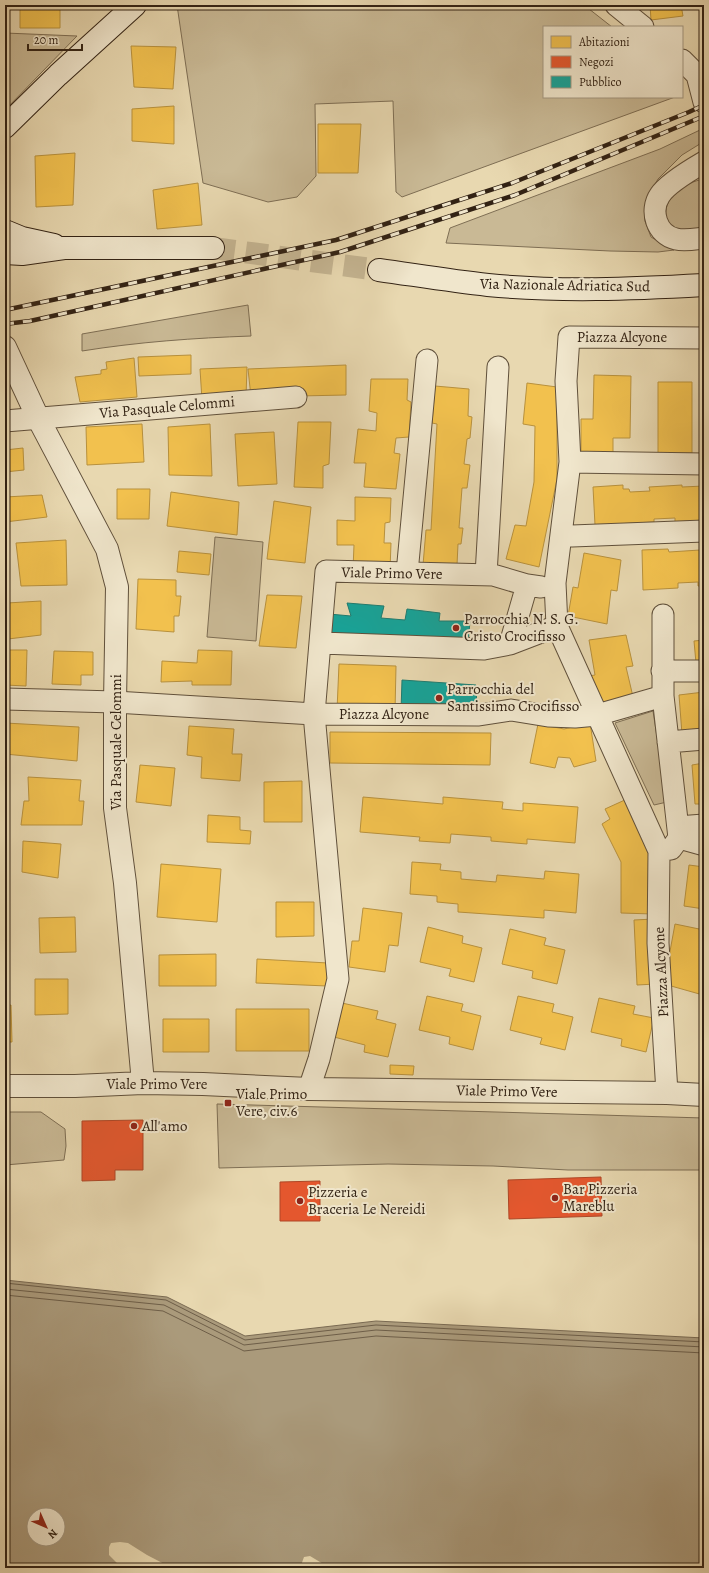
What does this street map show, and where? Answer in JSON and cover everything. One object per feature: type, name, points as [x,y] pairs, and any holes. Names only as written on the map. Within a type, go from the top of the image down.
[{"type":"street","points":[[5,127],[58,75],[135,5]]},
{"type":"street","points":[[616,5],[642,26]]},
{"type":"street","points":[[683,60],[701,68],[704,102]]},
{"type":"street","points":[[5,136],[27,106]]},
{"type":"street","points":[[704,162],[666,188],[660,194],[654,212],[659,227],[667,235],[678,239],[704,238]]},
{"type":"street","points":[[5,231],[54,250]]},
{"type":"street","points":[[5,253],[22,254],[54,250],[213,248]]},
{"type":"street","points":[[5,265],[54,250]]},
{"type":"street","name":"Via Nazionale Adriatica Sud","points":[[379,270],[488,285],[625,289],[704,286]]},
{"type":"street","name":"Piazza Alcyone","points":[[667,1093],[658,944],[659,852],[557,626],[555,583],[570,462],[566,381],[569,337],[704,338]]},
{"type":"street","name":"Via Pasquale Celommi","points":[[5,347],[38,418],[107,549],[117,587],[115,808],[125,883],[143,1083]]},
{"type":"street","points":[[407,573],[427,360]]},
{"type":"street","points":[[486,575],[498,367]]},
{"type":"street","name":"Via Pasquale Celommi","points":[[38,418],[296,397]]},
{"type":"street","points":[[5,421],[38,418]]},
{"type":"street","points":[[570,462],[704,464]]},
{"type":"street","points":[[562,535],[572,536],[704,531]]},
{"type":"street","name":"Viale Primo Vere","points":[[314,714],[326,572],[493,575],[527,585]]},
{"type":"street","points":[[510,644],[527,585],[538,587],[555,583]]},
{"type":"street","points":[[659,852],[672,849],[678,833],[663,696],[662,615]]},
{"type":"street","points":[[321,644],[484,649],[510,644],[557,626]]},
{"type":"street","points":[[662,671],[704,671]]},
{"type":"street","name":"Piazza Alcyone","points":[[5,699],[115,702],[314,714],[479,715],[512,710],[548,716],[575,717],[597,715],[663,696]]},
{"type":"street","points":[[309,1089],[319,1059],[338,979],[314,714]]},
{"type":"street","points":[[668,742],[704,739]]},
{"type":"street","points":[[678,833],[704,825]]},
{"type":"street","points":[[678,833],[704,846]]},
{"type":"street","name":"Viale Primo Vere","points":[[5,1086],[143,1083],[309,1089],[667,1093],[704,1095]]},
{"type":"shaded area","points":[[177,5],[584,5],[611,26],[543,26],[543,98],[672,98],[402,197],[396,192],[393,101],[315,104],[316,176],[297,197],[268,202],[203,183]]},
{"type":"shaded area","points":[[5,33],[77,36],[5,110]]},
{"type":"shaded area","points":[[700,130],[703,142],[682,155],[658,179],[646,201],[645,221],[651,237],[674,250],[658,252],[610,251],[446,243],[450,228],[660,149]]},
{"type":"shaded area","points":[[704,179],[704,229],[687,231],[680,230],[672,226],[667,220],[666,212],[667,205],[671,199],[682,188]]},
{"type":"shaded area","points":[[248,305],[251,336],[166,341],[82,351],[82,334]]},
{"type":"shaded area","points":[[215,537],[263,542],[256,641],[207,637]]},
{"type":"shaded area","points":[[653,711],[667,802],[654,805],[615,723]]},
{"type":"shaded area","points":[[217,1104],[704,1118],[704,1170],[568,1170],[493,1166],[388,1164],[219,1168]]},
{"type":"shaded area","points":[[5,1112],[41,1112],[65,1129],[66,1146],[64,1160],[5,1165]]},
{"type":"water","points":[[5,1280],[167,1297],[245,1336],[376,1321],[704,1338],[704,1568],[5,1568]]},
{"type":"pier","points":[[111,1543],[128,1543],[172,1568],[121,1567],[109,1555],[109,1547]]},
{"type":"pier","points":[[310,1556],[325,1565],[334,1568],[300,1568],[304,1557]]},
{"type":"building: Abitazioni","points":[[20,5],[60,5],[60,28],[20,28]]},
{"type":"building: Abitazioni","points":[[650,5],[681,5],[683,16],[651,20]]},
{"type":"building: Abitazioni","points":[[131,46],[176,47],[173,89],[134,87]]},
{"type":"building: Abitazioni","points":[[174,106],[174,144],[132,141],[132,109]]},
{"type":"building: Abitazioni","points":[[318,124],[361,124],[358,173],[318,173]]},
{"type":"building: Abitazioni","points":[[75,153],[73,205],[36,207],[35,156]]},
{"type":"building: Abitazioni","points":[[198,183],[202,225],[157,229],[153,190]]},
{"type":"building: Abitazioni","points":[[191,355],[191,374],[139,376],[138,357]]},
{"type":"building: Abitazioni","points":[[134,358],[137,397],[80,402],[75,377],[101,374],[101,370],[107,369],[106,362]]},
{"type":"building: Abitazioni","points":[[346,365],[346,395],[251,397],[248,369]]},
{"type":"building: Abitazioni","points":[[247,367],[246,397],[202,400],[200,369]]},
{"type":"building: Abitazioni","points":[[594,375],[631,376],[630,438],[613,438],[613,462],[581,462],[581,419],[593,419]]},
{"type":"building: Abitazioni","points":[[371,379],[408,379],[407,400],[411,402],[409,437],[396,438],[394,453],[400,454],[396,489],[364,487],[366,463],[354,463],[358,429],[376,431],[377,413],[369,411]]},
{"type":"building: Abitazioni","points":[[658,382],[692,382],[692,453],[658,453]]},
{"type":"building: Abitazioni","points":[[527,383],[557,387],[557,479],[539,567],[506,559],[515,525],[526,526],[534,482],[535,426],[523,424]]},
{"type":"building: Abitazioni","points":[[435,386],[469,389],[468,416],[472,417],[470,438],[467,439],[464,464],[470,465],[467,488],[462,488],[459,528],[463,528],[461,544],[458,544],[457,565],[423,565],[426,530],[431,530],[437,424],[432,423]]},
{"type":"building: Abitazioni","points":[[298,422],[331,422],[329,464],[323,466],[323,488],[294,487]]},
{"type":"building: Abitazioni","points":[[142,424],[144,462],[87,465],[86,427]]},
{"type":"building: Abitazioni","points":[[210,424],[212,476],[169,475],[168,427]]},
{"type":"building: Abitazioni","points":[[274,432],[277,484],[238,486],[235,434]]},
{"type":"building: Abitazioni","points":[[23,448],[24,470],[5,472],[5,450]]},
{"type":"building: Abitazioni","points":[[623,485],[623,489],[629,489],[630,492],[650,491],[649,487],[682,485],[682,487],[704,486],[704,520],[675,522],[675,518],[654,519],[654,522],[595,525],[593,487]]},
{"type":"building: Abitazioni","points":[[117,489],[150,489],[149,519],[117,519]]},
{"type":"building: Abitazioni","points":[[171,492],[239,502],[237,535],[167,526]]},
{"type":"building: Abitazioni","points":[[42,495],[47,517],[5,522],[5,497]]},
{"type":"building: Abitazioni","points":[[355,497],[391,498],[390,522],[385,523],[384,543],[391,543],[390,570],[353,569],[354,545],[337,545],[337,520],[355,521]]},
{"type":"building: Abitazioni","points":[[274,501],[311,507],[305,563],[267,559]]},
{"type":"building: Abitazioni","points":[[66,540],[67,585],[21,586],[16,543]]},
{"type":"building: Abitazioni","points":[[668,549],[669,552],[700,550],[700,553],[704,552],[704,586],[698,586],[698,582],[678,583],[678,588],[643,590],[642,550]]},
{"type":"building: Abitazioni","points":[[179,551],[211,554],[209,575],[177,572]]},
{"type":"building: Abitazioni","points":[[584,553],[621,560],[617,591],[611,590],[607,624],[568,616],[573,587],[578,588]]},
{"type":"building: Abitazioni","points":[[138,579],[176,580],[176,596],[181,596],[179,616],[174,616],[174,632],[136,629]]},
{"type":"building: Abitazioni","points":[[267,595],[302,596],[296,648],[259,646]]},
{"type":"building: Abitazioni","points":[[41,601],[41,635],[8,639],[7,603]]},
{"type":"building: Abitazioni","points":[[626,635],[633,666],[626,667],[634,701],[595,706],[589,676],[595,675],[589,640]]},
{"type":"building: Abitazioni","points":[[704,640],[704,663],[696,663],[694,641]]},
{"type":"building: Abitazioni","points":[[5,650],[27,650],[26,686],[5,685]]},
{"type":"building: Abitazioni","points":[[198,650],[232,651],[231,685],[192,685],[192,681],[161,682],[162,661],[197,663]]},
{"type":"building: Abitazioni","points":[[54,651],[93,652],[93,675],[81,675],[81,685],[52,684]]},
{"type":"building: Abitazioni","points":[[339,664],[396,666],[395,712],[337,710]]},
{"type":"building: Abitazioni","points":[[704,692],[704,733],[682,734],[679,695]]},
{"type":"building: Abitazioni","points":[[5,723],[79,727],[77,761],[5,754]]},
{"type":"building: Abitazioni","points":[[590,723],[596,761],[574,767],[570,758],[558,757],[555,768],[530,763],[538,724],[564,729]]},
{"type":"building: Abitazioni","points":[[189,726],[234,729],[232,754],[242,754],[240,781],[201,778],[202,757],[187,755]]},
{"type":"building: Abitazioni","points":[[330,732],[491,733],[490,765],[330,763]]},
{"type":"building: Abitazioni","points":[[704,763],[704,804],[695,804],[692,765]]},
{"type":"building: Abitazioni","points":[[140,765],[175,768],[171,806],[136,802]]},
{"type":"building: Abitazioni","points":[[28,777],[81,780],[79,801],[84,801],[82,825],[21,825],[24,801],[29,801]]},
{"type":"building: Abitazioni","points":[[302,781],[302,822],[264,822],[264,782]]},
{"type":"building: Abitazioni","points":[[363,797],[443,804],[443,797],[503,802],[502,809],[523,811],[523,803],[578,807],[575,843],[527,839],[527,844],[491,841],[491,837],[451,834],[450,843],[419,841],[420,837],[360,832]]},
{"type":"building: Abitazioni","points":[[627,799],[653,857],[653,914],[621,913],[621,862],[602,824],[610,819],[605,809]]},
{"type":"building: Abitazioni","points":[[208,815],[240,817],[240,830],[251,831],[250,844],[207,842]]},
{"type":"building: Abitazioni","points":[[23,841],[61,844],[58,878],[22,872]]},
{"type":"building: Abitazioni","points":[[412,862],[441,864],[440,870],[461,872],[461,879],[496,882],[497,875],[544,879],[545,871],[579,874],[576,913],[544,910],[544,918],[458,912],[458,904],[437,902],[437,896],[410,894]]},
{"type":"building: Abitazioni","points":[[161,864],[221,869],[217,922],[157,917]]},
{"type":"building: Abitazioni","points":[[689,865],[704,867],[704,909],[684,906]]},
{"type":"building: Abitazioni","points":[[276,902],[314,902],[314,936],[276,937]]},
{"type":"building: Abitazioni","points":[[363,908],[402,913],[398,946],[389,945],[385,972],[349,967],[352,941],[359,941]]},
{"type":"building: Abitazioni","points":[[75,917],[76,952],[40,953],[39,918]]},
{"type":"building: Abitazioni","points":[[654,919],[656,984],[637,985],[634,920]]},
{"type":"building: Abitazioni","points":[[675,924],[704,930],[703,995],[664,984]]},
{"type":"building: Abitazioni","points":[[428,927],[463,936],[462,943],[482,948],[474,982],[449,976],[451,969],[420,962]]},
{"type":"building: Abitazioni","points":[[510,929],[546,938],[544,945],[565,950],[557,984],[532,978],[533,971],[502,964]]},
{"type":"building: Abitazioni","points":[[216,954],[216,986],[159,986],[159,955]]},
{"type":"building: Abitazioni","points":[[257,959],[328,963],[327,986],[256,983]]},
{"type":"building: Abitazioni","points":[[35,979],[68,979],[68,1014],[35,1015]]},
{"type":"building: Abitazioni","points":[[427,996],[463,1004],[461,1011],[481,1016],[473,1050],[449,1044],[450,1037],[419,1030]]},
{"type":"building: Abitazioni","points":[[518,996],[554,1004],[552,1012],[573,1017],[565,1050],[540,1044],[542,1038],[510,1030]]},
{"type":"building: Abitazioni","points":[[599,998],[635,1006],[633,1014],[654,1018],[646,1052],[621,1046],[622,1039],[591,1032]]},
{"type":"building: Abitazioni","points":[[342,1003],[378,1011],[376,1019],[396,1024],[388,1057],[364,1052],[365,1045],[334,1037]]},
{"type":"building: Abitazioni","points":[[11,1005],[12,1042],[5,1042],[5,1006]]},
{"type":"building: Abitazioni","points":[[236,1009],[309,1009],[309,1051],[236,1051]]},
{"type":"building: Abitazioni","points":[[163,1019],[209,1019],[209,1052],[163,1052]]},
{"type":"building: Abitazioni","points":[[390,1065],[414,1066],[413,1075],[390,1074]]},
{"type":"building: Negozi","points":[[143,1120],[143,1170],[115,1170],[115,1180],[82,1181],[82,1121]]},
{"type":"building: Negozi","points":[[601,1177],[602,1216],[509,1219],[508,1180]]},
{"type":"building: Negozi","points":[[320,1181],[320,1221],[280,1221],[280,1182]]},
{"type":"building: Pubblico","points":[[347,603],[384,606],[381,618],[405,620],[407,609],[440,613],[439,621],[470,621],[468,644],[329,635],[329,614],[351,616]]},
{"type":"building: Pubblico","name":"Parrocchia del Santissimo Crocifisso","points":[[402,680],[476,685],[477,711],[401,711]]},
{"type":"tunnel","points":[[213,248],[379,270]]},
{"type":"railway","points":[[5,310],[336,240],[512,183],[704,105]]},
{"type":"railway","points":[[5,324],[30,321],[340,252],[515,195],[704,116]]},
{"type":"place","name":"Parrocchia N. S. G. Cristo Crocifisso","points":[[456,628]]},
{"type":"place","name":"Parrocchia del Santissimo Crocifisso","points":[[439,698]]},
{"type":"place","name":"Viale Primo Vere, civ.6","points":[[228,1103]]},
{"type":"place","name":"All'amo","points":[[134,1126]]},
{"type":"place","name":"Bar Pizzeria Mareblu","points":[[555,1198]]},
{"type":"place","name":"Pizzeria e Braceria Le Nereidi","points":[[300,1201]]}]
